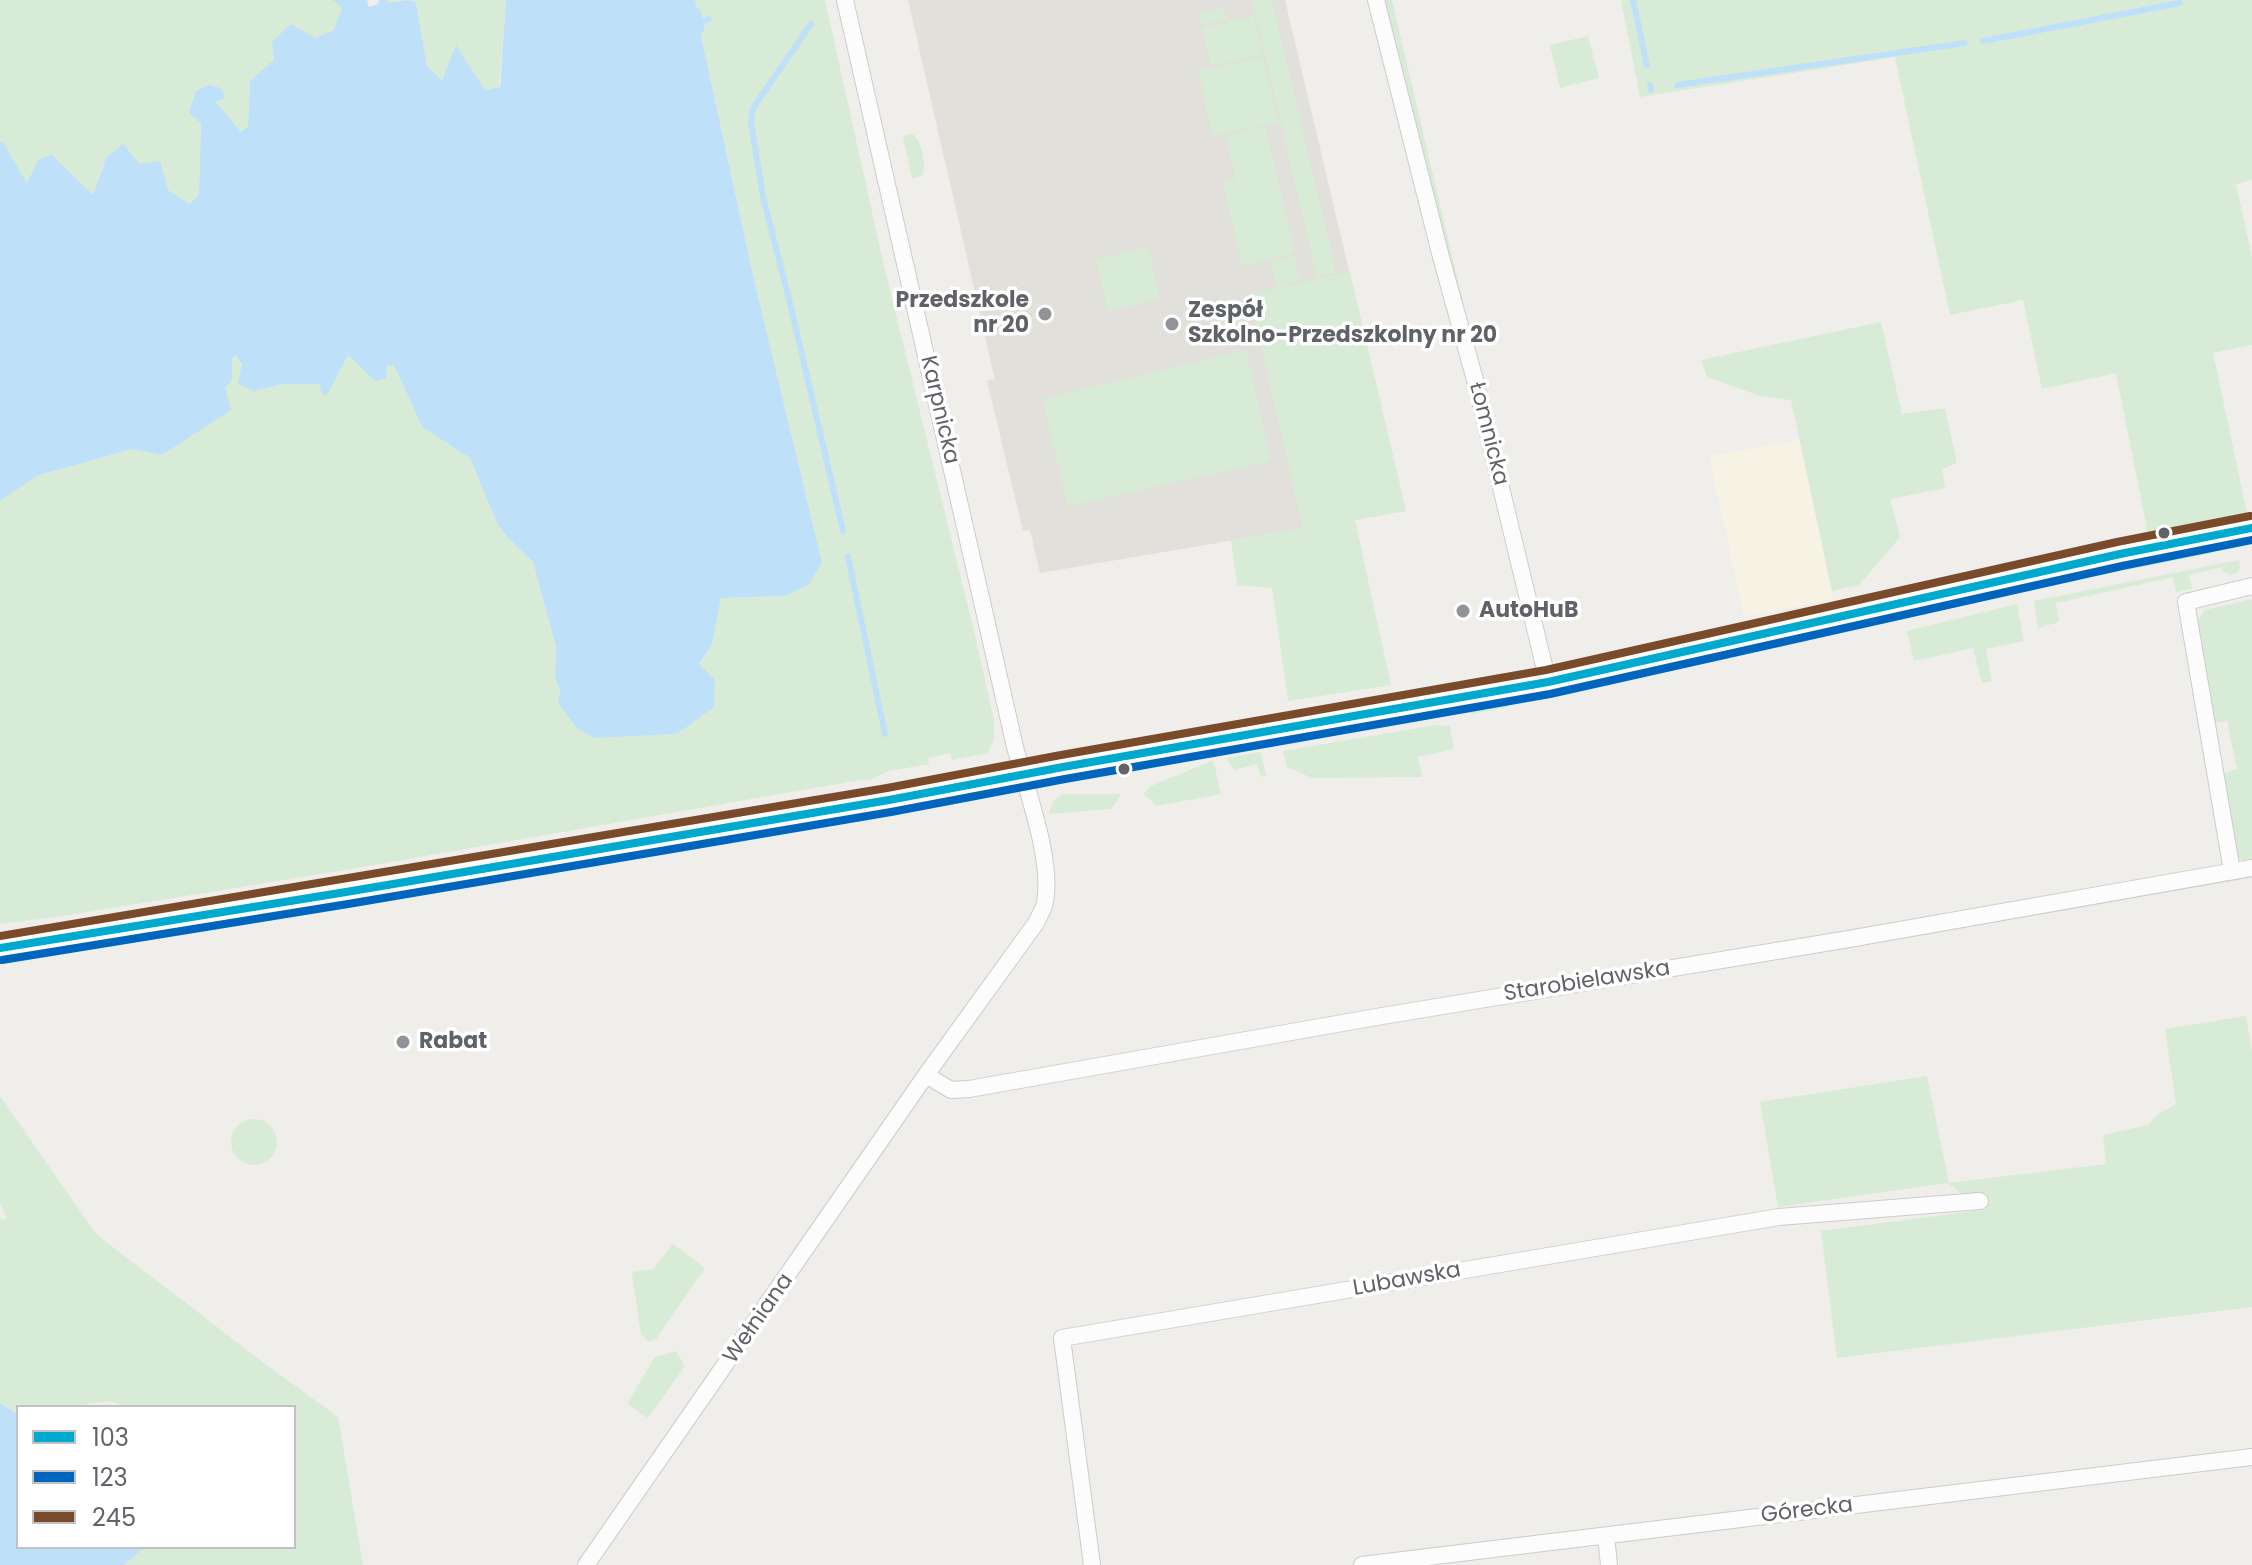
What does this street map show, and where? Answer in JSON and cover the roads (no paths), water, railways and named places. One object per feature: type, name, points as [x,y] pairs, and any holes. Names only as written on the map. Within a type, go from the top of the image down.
[{"type":"street","name":"Karpnicka","points":[[845,0],[1022,774]]},
{"type":"street","name":"Łomnicka","points":[[1376,0],[1475,380],[1548,682]]},
{"type":"street","points":[[0,948],[873,803],[1548,682],[2120,554],[2252,529]]},
{"type":"street","points":[[2232,871],[2186,602],[2252,586]]},
{"type":"street","name":"Wełniana","points":[[586,1565],[926,1075],[1036,923],[1044,906],[1044,864],[1022,774]]},
{"type":"street","name":"Starobielawska","points":[[926,1075],[951,1090],[969,1089],[2252,868]]},
{"type":"street","name":"Lubawska","points":[[1092,1565],[1062,1338],[1779,1217],[1980,1201]]},
{"type":"street","name":"Górecka","points":[[1362,1565],[2252,1457]]},
{"type":"street","points":[[1606,1536],[1609,1565]]},
{"type":"water","points":[[333,0],[367,0],[369,7],[378,4],[379,0],[389,3],[416,2],[427,66],[442,80],[456,45],[485,90],[500,87],[506,0],[695,0],[701,11],[705,29],[701,35],[752,271],[822,562],[809,584],[785,596],[721,598],[712,645],[699,664],[715,680],[714,707],[677,734],[594,738],[577,728],[558,703],[560,690],[555,678],[556,647],[533,562],[497,523],[470,458],[422,427],[394,365],[387,365],[386,378],[375,381],[348,355],[327,395],[322,394],[319,384],[284,384],[254,391],[238,384],[242,365],[236,355],[232,359],[232,380],[225,388],[231,410],[162,455],[132,449],[37,476],[0,501],[0,142],[27,183],[39,159],[52,155],[93,195],[106,158],[123,144],[140,164],[160,161],[168,190],[190,204],[199,194],[201,123],[189,113],[196,91],[208,85],[221,88],[225,98],[216,102],[241,132],[248,126],[250,81],[274,60],[272,42],[291,24],[315,38],[334,30],[342,8]]},
{"type":"water","points":[[0,1403],[16,1413],[16,1549],[143,1549],[124,1565],[0,1565]]},
{"type":"waterway","points":[[1633,0],[1647,66]]},
{"type":"waterway","points":[[1983,41],[2180,3]]},
{"type":"waterway","points":[[703,21],[709,19]]},
{"type":"waterway","points":[[811,24],[753,108],[751,123],[763,197],[843,531]]},
{"type":"waterway","points":[[1677,85],[1965,43]]},
{"type":"waterway","points":[[1650,85],[1651,90]]},
{"type":"waterway","points":[[848,557],[885,734]]},
{"type":"place","name":"Przedszkole nr 20","points":[[1045,314]]},
{"type":"place","name":"Zespół Szkolno-Przedszkolny nr 20","points":[[1172,324]]},
{"type":"place","name":"AutoHuB","points":[[1463,611]]},
{"type":"place","name":"Rabat","points":[[403,1042]]}]
